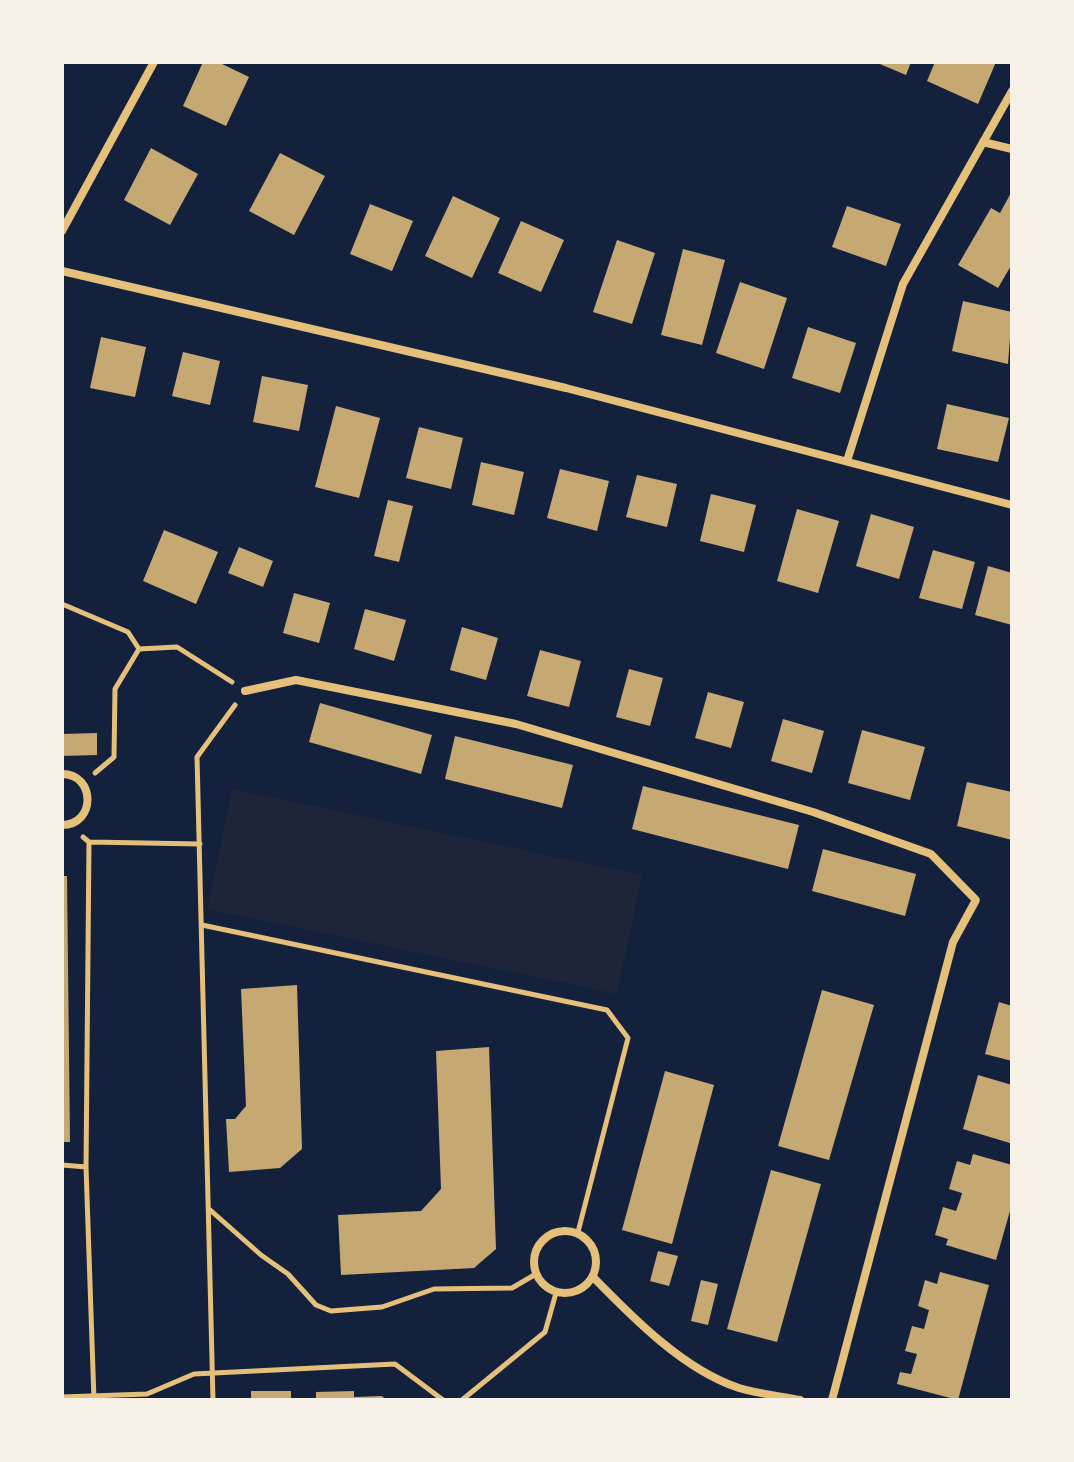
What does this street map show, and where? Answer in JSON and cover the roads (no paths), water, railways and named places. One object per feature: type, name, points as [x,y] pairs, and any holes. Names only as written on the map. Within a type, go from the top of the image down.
[{"type":"street","points":[[62,231],[154,62]]},
{"type":"street","points":[[847,461],[903,284],[1012,91]]},
{"type":"street","points":[[983,142],[1012,149]]},
{"type":"street","points":[[62,271],[566,388],[1012,505]]},
{"type":"street","points":[[245,691],[296,680],[516,724],[813,812],[931,854],[976,900],[948,957],[832,1400]]},
{"type":"street","points":[[62,774],[70,774],[84,783],[89,799],[84,815],[66,825]]},
{"type":"street","points":[[553,1232],[578,1232],[588,1239],[597,1257],[593,1277],[584,1288],[571,1293],[556,1293],[544,1286],[536,1274],[533,1258],[540,1243],[553,1232]]},
{"type":"street","points":[[593,1277],[628,1314],[677,1355],[737,1387],[800,1400]]}]
